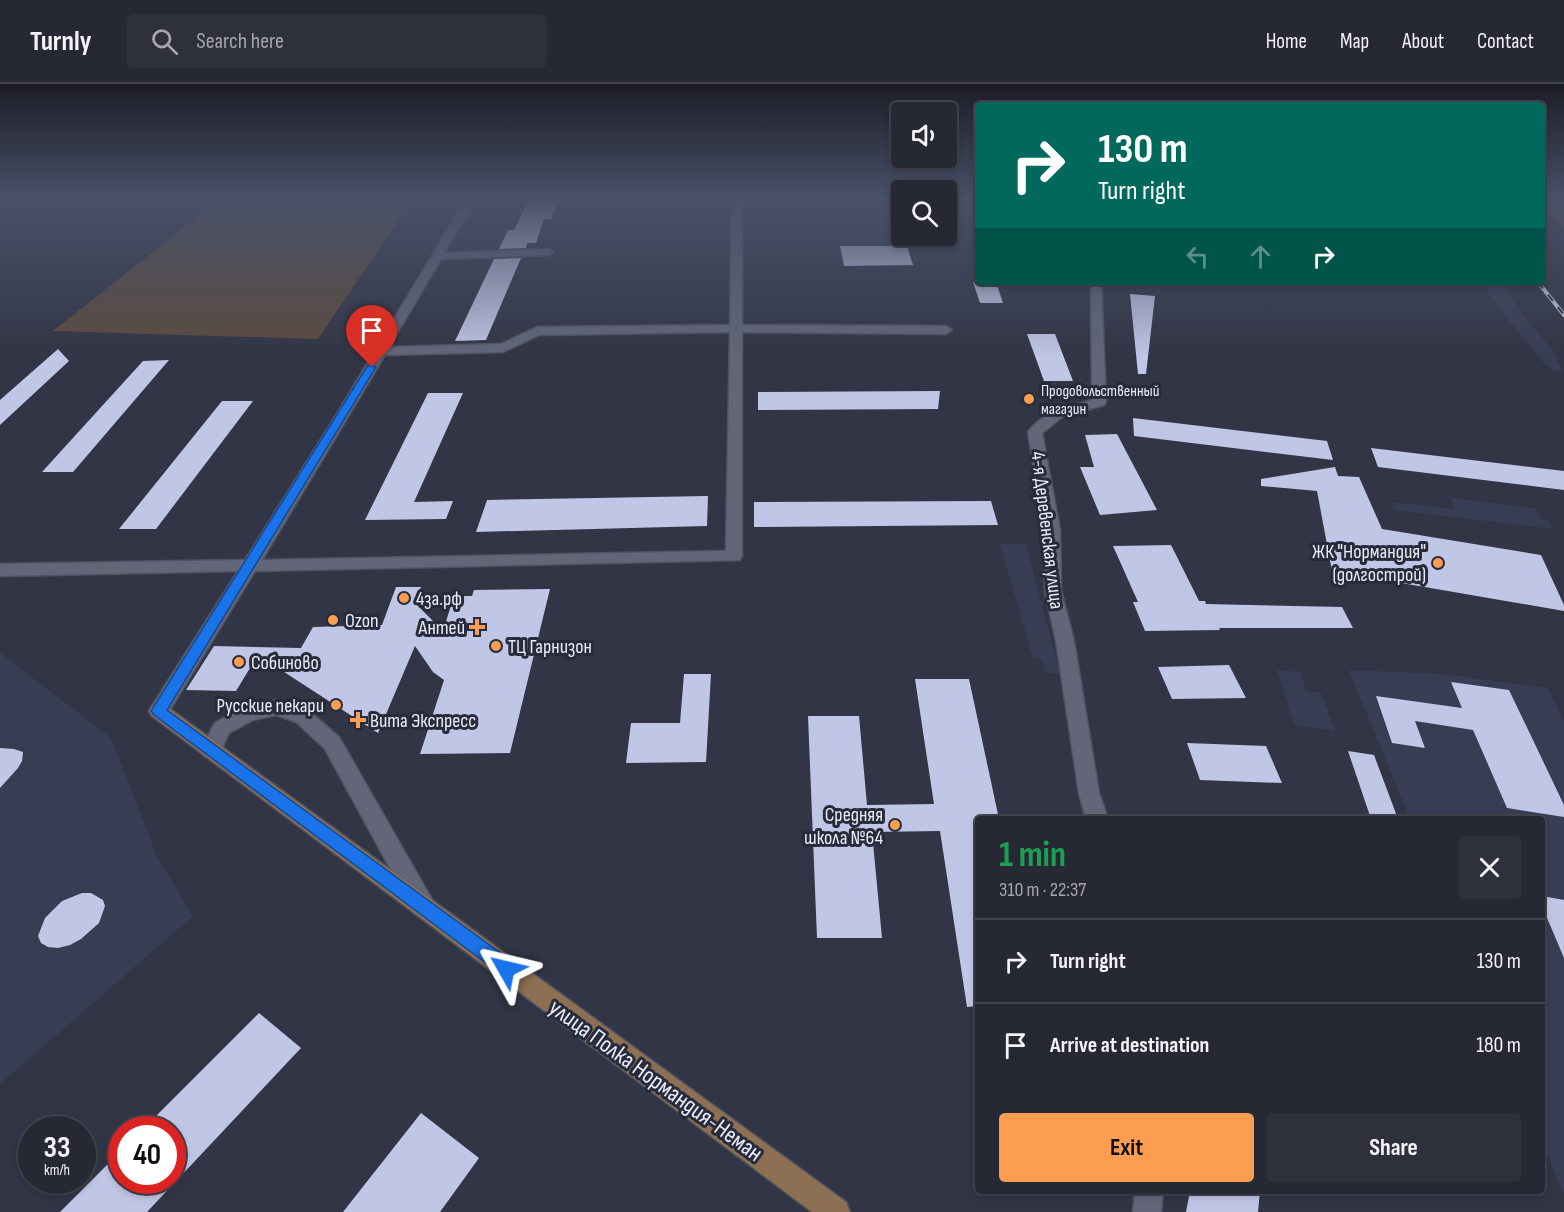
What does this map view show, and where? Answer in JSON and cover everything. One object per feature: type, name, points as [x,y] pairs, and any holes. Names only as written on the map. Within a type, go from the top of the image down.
[{"type":"street","points":[[159,711],[251,566],[440,252]]},
{"type":"street","points":[[437,256],[548,252]]},
{"type":"street","points":[[0,570],[734,556],[737,415],[736,252]]},
{"type":"street","name":"4-я Деревенская улица","points":[[1096,285],[1099,402],[1083,408],[1064,410],[1046,419],[1035,432],[1052,530],[1053,591],[1065,641],[1089,793],[1096,816]]},
{"type":"street","points":[[381,351],[503,348],[537,331],[735,328],[946,330]]},
{"type":"street","points":[[211,750],[222,728],[248,713],[277,707],[303,717],[332,743],[424,907]]},
{"type":"street","name":"улица Полка Нормандия-Неман","points":[[159,711],[836,1212]]},
{"type":"street","points":[[1147,1212],[1149,1194]]},
{"type":"shaded area","points":[[153,252],[377,252],[318,339],[53,331]]},
{"type":"shaded area","points":[[1483,285],[1503,285],[1528,321],[1560,359],[1556,359],[1564,372],[1554,371],[1551,367],[1546,366]]},
{"type":"shaded area","points":[[1451,498],[1535,508],[1541,519],[1548,520],[1553,529],[1394,510],[1390,502],[1455,509]]},
{"type":"shaded area","points":[[1000,544],[1026,544],[1060,674],[1045,673],[1041,658],[1033,658]]},
{"type":"shaded area","points":[[0,653],[111,738],[157,856],[193,916],[0,1084]]},
{"type":"shaded area","points":[[1277,670],[1300,672],[1306,691],[1321,693],[1335,731],[1294,725]]},
{"type":"shaded area","points":[[1349,670],[1442,674],[1548,688],[1564,721],[1564,1195],[1545,1148],[1545,816],[1409,816]]},
{"type":"building","points":[[841,252],[909,252],[913,265],[844,266]]},
{"type":"building","points":[[521,258],[486,340],[455,341],[494,259]]},
{"type":"building","points":[[973,282],[975,285],[997,285],[1003,303],[980,303]]},
{"type":"building","points":[[1130,294],[1155,296],[1146,374],[1138,374]]},
{"type":"building","points":[[1027,334],[1055,334],[1073,381],[1044,381]]},
{"type":"building","points":[[58,349],[69,361],[0,425],[0,400]]},
{"type":"building","points":[[169,360],[73,472],[42,472],[143,361]]},
{"type":"building","points":[[940,391],[938,409],[758,410],[758,392]]},
{"type":"building","points":[[428,393],[463,393],[414,502],[453,501],[446,519],[365,520]]},
{"type":"building","points":[[222,401],[253,401],[156,529],[119,529]]},
{"type":"building","points":[[1133,418],[1327,441],[1333,460],[1134,436]]},
{"type":"building","points":[[1117,434],[1157,510],[1100,515],[1080,467],[1094,467],[1085,435]]},
{"type":"building","points":[[1371,448],[1564,471],[1564,490],[1378,467]]},
{"type":"building","name":"ЖК \"Нормандия\" (долгострой)","points":[[1335,467],[1338,476],[1359,477],[1382,529],[1541,555],[1564,605],[1564,611],[1332,571],[1317,491],[1261,486],[1261,479]]},
{"type":"building","points":[[708,496],[707,526],[476,532],[487,500]]},
{"type":"building","points":[[991,501],[998,525],[754,527],[754,502]]},
{"type":"building","points":[[1171,545],[1199,601],[1205,601],[1206,604],[1342,607],[1353,628],[1219,628],[1220,630],[1145,631],[1133,602],[1138,602],[1113,546]]},
{"type":"building","points":[[396,587],[421,587],[415,603],[443,631],[454,596],[472,596],[474,590],[550,589],[510,753],[420,754],[444,680],[433,672],[415,646],[378,733],[258,655],[236,691],[186,690],[214,646],[301,648],[313,627],[382,625]]},
{"type":"building","points":[[1229,665],[1246,698],[1172,699],[1158,667]]},
{"type":"building","points":[[684,674],[711,674],[706,762],[626,763],[631,723],[680,723]]},
{"type":"building","name":"Средняя школа №64","points":[[915,679],[969,679],[998,816],[975,816],[975,1006],[967,1007],[940,831],[872,832],[882,938],[817,938],[808,716],[859,716],[867,805],[934,804]]},
{"type":"building","points":[[1451,682],[1509,690],[1564,805],[1564,817],[1507,808],[1473,730],[1415,721],[1425,748],[1392,743],[1376,696],[1462,708]]},
{"type":"building","points":[[1187,743],[1266,746],[1282,783],[1200,780]]},
{"type":"building","points":[[0,748],[23,752],[18,768],[0,788]]},
{"type":"building","points":[[1348,751],[1374,755],[1397,816],[1370,816]]},
{"type":"building","points":[[82,893],[91,893],[103,900],[105,906],[99,923],[81,939],[70,945],[58,948],[48,947],[41,943],[38,936],[45,918],[62,901]]},
{"type":"building","points":[[1545,897],[1564,900],[1564,958],[1545,913]]},
{"type":"building","points":[[259,1013],[301,1048],[186,1170],[186,1116],[156,1116]]},
{"type":"building","points":[[421,1113],[479,1158],[440,1212],[343,1212]]},
{"type":"building","points":[[108,1164],[108,1194],[164,1194],[147,1212],[60,1212],[78,1194],[96,1194],[96,1176]]},
{"type":"building","points":[[1189,1194],[1260,1194],[1258,1212],[1186,1212]]},
{"type":"railway","points":[[1540,285],[1564,315]]},
{"type":"place","name":"Продовольственный магазин","points":[[1029,399]]},
{"type":"place","name":"ЖК \"Нормандия\" (долгострой)","points":[[1438,563]]},
{"type":"place","name":"4за.рф","points":[[404,598]]},
{"type":"place","name":"Ozon","points":[[333,620]]},
{"type":"place","name":"Антей","points":[[477,627]]},
{"type":"place","name":"ТЦ Гарнизон","points":[[496,646]]},
{"type":"place","name":"Собиново","points":[[239,662]]},
{"type":"place","name":"Русские пекари","points":[[336,705]]},
{"type":"place","name":"Вита Экспресс","points":[[358,720]]},
{"type":"place","name":"Средняя школа №64","points":[[895,825]]},
{"type":"route","points":[[372,367],[251,566],[159,711],[506,969]]}]
